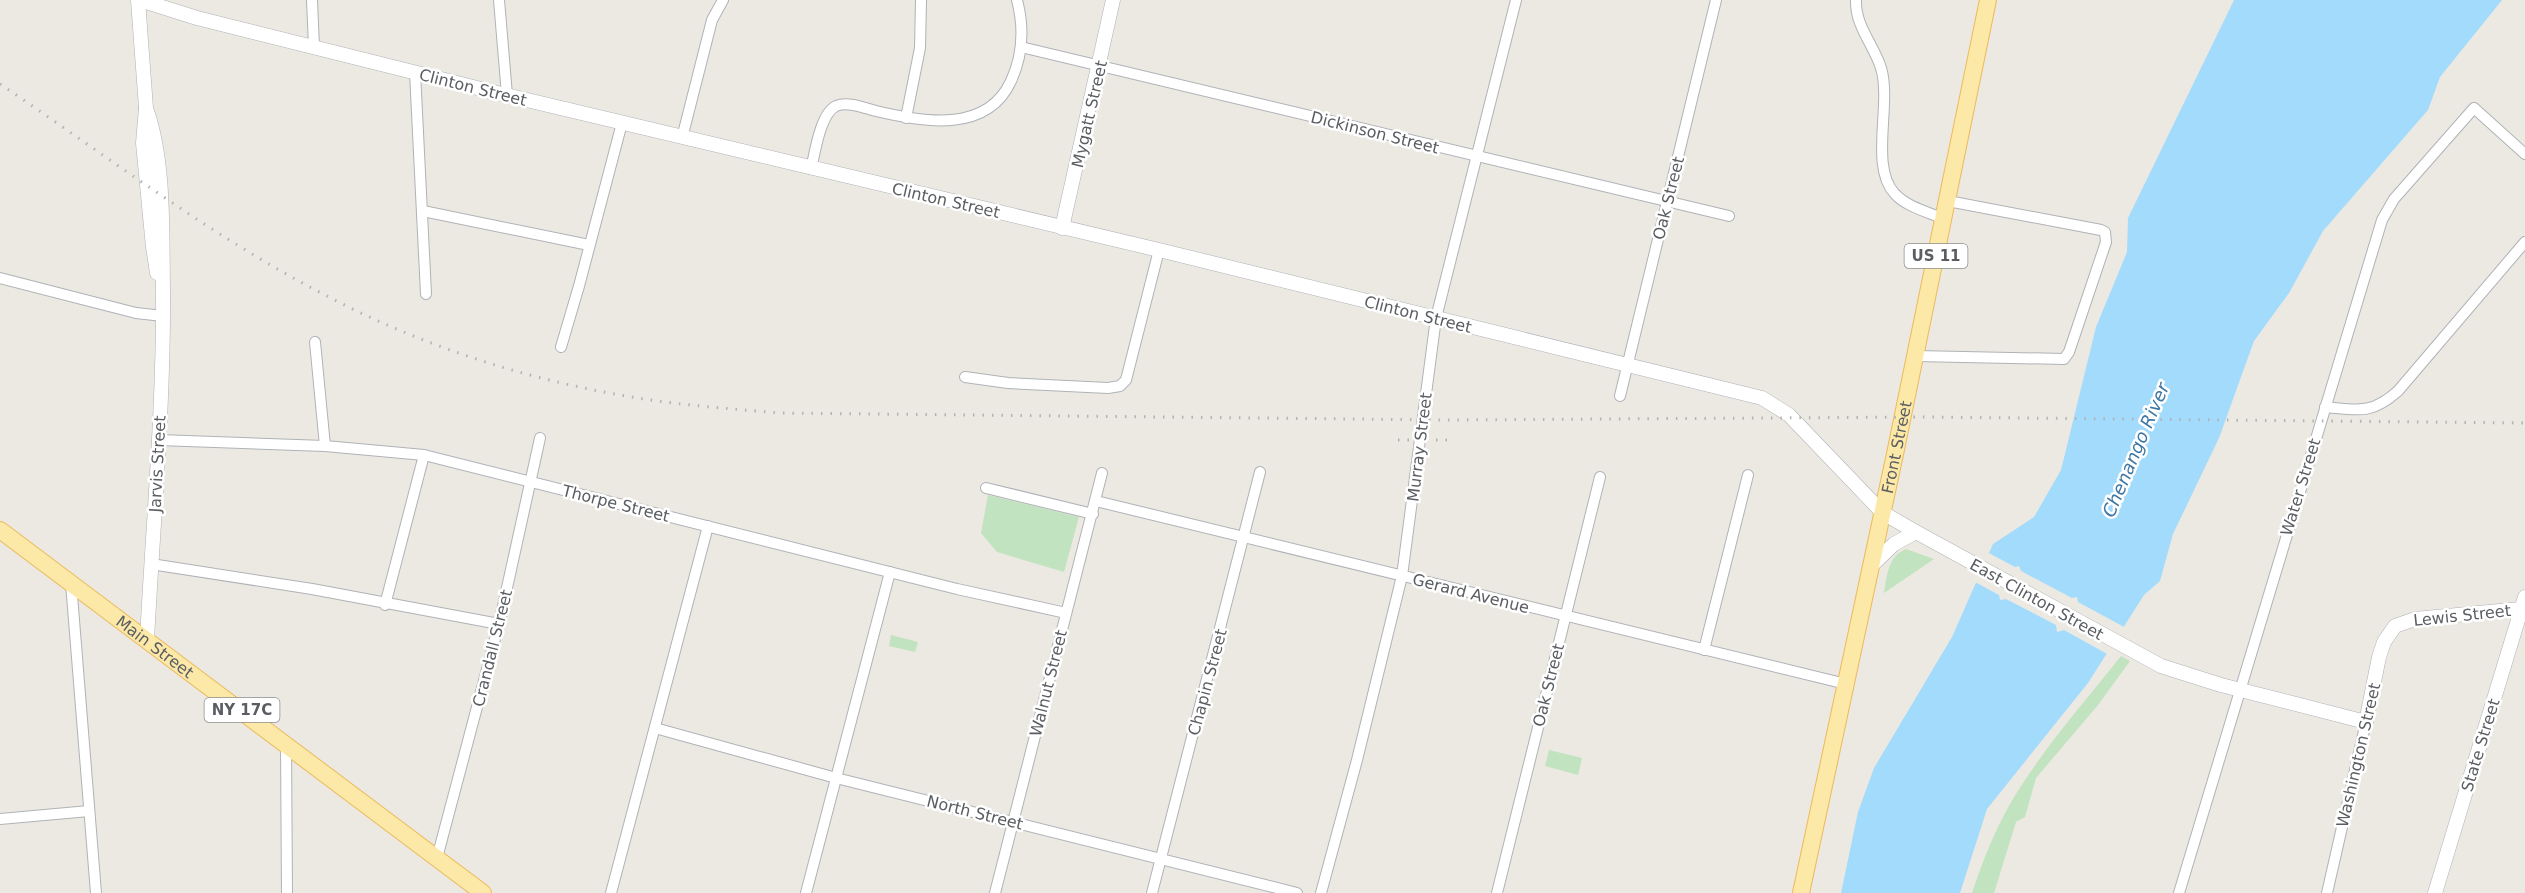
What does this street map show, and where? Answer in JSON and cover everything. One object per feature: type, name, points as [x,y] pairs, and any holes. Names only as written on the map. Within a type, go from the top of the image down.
[{"type":"main road","name":"Front Street","points":[[1801,893],[1916,356],[1988,0]]},
{"type":"main road","name":"Main Street","points":[[0,530],[483,893]]},
{"type":"street","name":"Clinton Street","points":[[139,0],[197,18],[682,138],[1159,250],[1753,395]]},
{"type":"street","name":"Jarvis Street","points":[[139,0],[146,108],[142,134],[154,257],[163,289],[159,440],[147,639]]},
{"type":"street","points":[[312,0],[314,47]]},
{"type":"street","points":[[499,0],[507,95]]},
{"type":"street","points":[[682,138],[712,20],[723,0]]},
{"type":"street","points":[[906,118],[921,48],[921,0]]},
{"type":"street","points":[[811,169],[824,119],[830,110],[837,106],[847,104],[906,118],[950,120],[980,114],[997,104],[1005,94],[1014,75],[1021,47],[1021,18],[1017,0]]},
{"type":"street","name":"Mygatt Street","points":[[1062,228],[1113,0]]},
{"type":"street","name":"Murray Street","points":[[1322,893],[1358,760],[1402,576],[1436,318],[1516,0]]},
{"type":"street","name":"Oak Street","points":[[1620,396],[1716,0]]},
{"type":"street","points":[[1856,0],[1855,9],[1860,25],[1881,66],[1886,89],[1883,149],[1884,173],[1888,183],[1896,194],[1909,204],[1944,219]]},
{"type":"street","name":"Dickinson Street","points":[[1021,47],[1729,216]]},
{"type":"street","points":[[415,72],[426,294]]},
{"type":"street","name":"Water Street","points":[[2179,893],[2238,689],[2384,213],[2474,108],[2525,154]]},
{"type":"street","points":[[561,347],[622,123]]},
{"type":"street","points":[[1916,356],[2064,359],[2069,352],[2106,242],[2105,232],[2101,230],[1948,201]]},
{"type":"street","points":[[423,211],[589,245]]},
{"type":"street","points":[[2325,407],[2370,409],[2385,402],[2398,391],[2525,242]]},
{"type":"street","points":[[965,377],[1108,388],[1120,386],[1126,380],[1159,250]]},
{"type":"street","points":[[0,278],[136,313],[163,316]]},
{"type":"street","points":[[315,342],[325,446]]},
{"type":"street","name":"East Clinton Street","points":[[1753,395],[1778,406],[1790,415],[1883,513],[2138,655],[2178,672],[2366,722]]},
{"type":"street","name":"Crandall Street","points":[[437,858],[499,624],[540,438]]},
{"type":"street","name":"Thorpe Street","points":[[159,440],[325,446],[424,455],[890,572],[1066,613]]},
{"type":"street","points":[[386,605],[424,455]]},
{"type":"street","name":"Chapin Street","points":[[1152,893],[1260,472]]},
{"type":"street","name":"Walnut Street","points":[[995,893],[1102,473]]},
{"type":"street","points":[[1704,650],[1748,475]]},
{"type":"street","name":"Oak Street","points":[[1497,893],[1600,477]]},
{"type":"street","points":[[986,488],[1093,514]]},
{"type":"street","name":"Gerard Avenue","points":[[1096,501],[1846,684]]},
{"type":"street","points":[[611,893],[708,526]]},
{"type":"street","points":[[1871,566],[1894,544],[1916,532]]},
{"type":"street","points":[[151,564],[312,589],[386,605],[499,624]]},
{"type":"street","points":[[806,893],[890,572]]},
{"type":"street","points":[[71,583],[96,893]]},
{"type":"street","name":"Lewis Street","points":[[2400,623],[2524,605]]},
{"type":"street","name":"State Street","points":[[2435,893],[2524,605]]},
{"type":"street","name":"Washington Street","points":[[2327,893],[2384,642],[2388,633],[2400,623]]},
{"type":"street","name":"North Street","points":[[654,728],[836,778],[1297,893]]},
{"type":"street","points":[[286,743],[287,893]]},
{"type":"street","points":[[0,819],[89,812]]},
{"type":"green space","points":[[988,495],[1079,517],[1064,572],[997,552],[981,533]]},
{"type":"green space","points":[[1906,549],[1934,559],[1884,593],[1892,561],[1895,556]]},
{"type":"green space","points":[[891,635],[918,642],[915,652],[889,646]]},
{"type":"green space","points":[[2121,656],[2130,661],[2098,705],[2036,778],[2025,817],[2016,822],[1994,893],[1972,893],[1984,859],[2004,815],[2022,784],[2063,728]]},
{"type":"green space","points":[[1549,750],[1582,758],[1578,775],[1545,766]]},
{"type":"water","name":"Chenango River","points":[[2234,0],[2502,0],[2440,77],[2428,110],[2323,231],[2289,293],[2254,341],[2219,438],[2173,534],[2160,581],[2144,595],[2088,683],[1987,809],[1960,893],[1841,893],[1858,812],[1874,768],[1952,637],[1993,544],[2034,517],[2061,470],[2096,327],[2127,252],[2128,218]]},
{"type":"pier","points":[[1987,552],[2015,567],[2019,566],[2021,571],[2072,598],[2077,597],[2078,602],[2126,628],[2109,655],[2064,630],[2057,632],[2056,625],[2006,599],[2000,600],[1999,595],[1975,582]]},
{"type":"railway","points":[[0,84],[160,195],[242,248],[284,273],[365,315],[442,347],[521,373],[603,392],[661,401],[780,413],[1448,420],[1922,417],[2525,423]]},
{"type":"railway","points":[[1398,440],[1447,440]]}]
